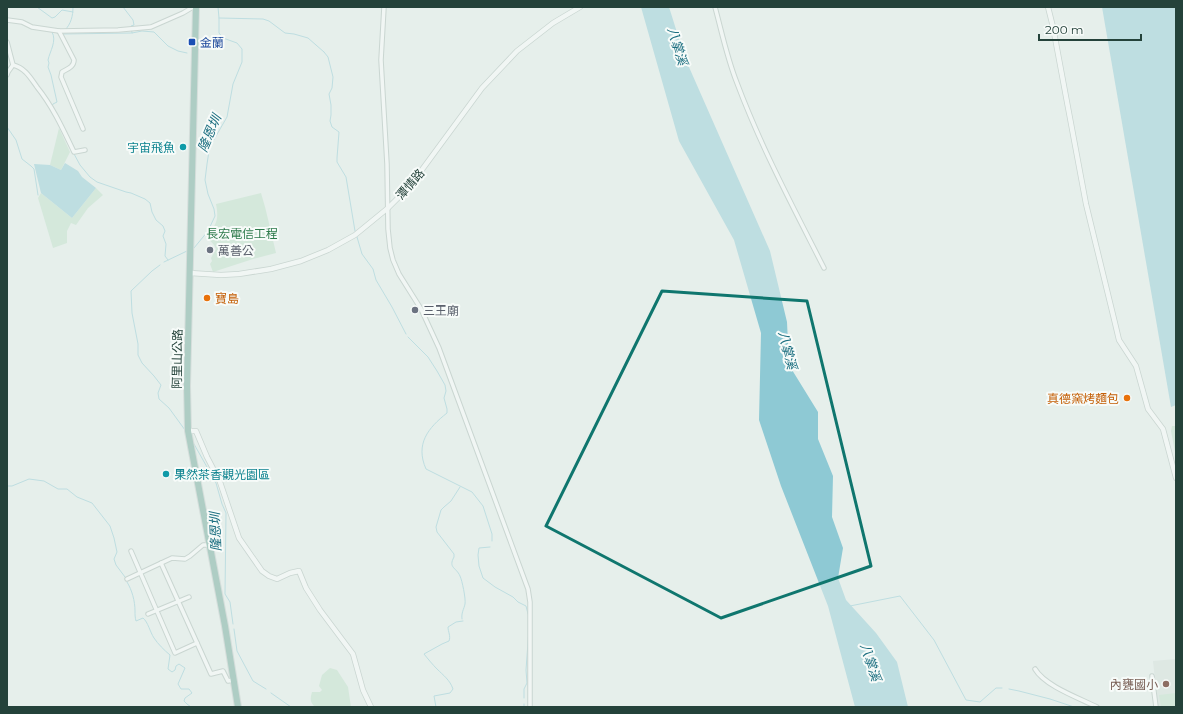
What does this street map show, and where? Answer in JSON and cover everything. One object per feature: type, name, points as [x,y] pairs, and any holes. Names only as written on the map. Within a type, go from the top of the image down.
[{"type":"main road","name":"阿里山公路","points":[[194,7],[187,386],[188,431],[238,707]]},
{"type":"street","points":[[7,21],[22,22],[32,27],[58,31],[118,30],[151,27],[183,14],[194,7]]},
{"type":"street","points":[[384,7],[381,60],[388,229],[393,260],[406,286],[424,314],[439,348],[528,589],[530,602],[530,707]]},
{"type":"street","name":"潭情路","points":[[190,273],[221,275],[239,274],[271,268],[301,261],[328,250],[355,235],[388,208],[410,186],[482,88],[517,51],[553,23],[580,7]]},
{"type":"street","points":[[715,7],[737,83],[770,162],[824,268]]},
{"type":"street","points":[[1048,7],[1086,204],[1115,324],[1120,340],[1136,366],[1148,409],[1163,429],[1176,478]]},
{"type":"street","points":[[58,31],[74,60],[73,65],[62,72],[61,78],[83,129]]},
{"type":"street","points":[[7,42],[13,65]]},
{"type":"street","points":[[8,75],[8,72],[13,65]]},
{"type":"street","points":[[13,65],[18,66],[28,74],[44,95],[74,152],[85,150]]},
{"type":"street","points":[[188,431],[196,431],[223,488],[236,531],[241,541],[260,568],[268,576],[277,579],[299,571],[306,588],[320,610],[354,654],[363,690],[372,707]]},
{"type":"street","points":[[127,579],[172,558],[185,558],[190,556],[203,545],[209,544]]},
{"type":"street","points":[[131,551],[175,653],[197,644]]},
{"type":"street","points":[[161,563],[211,674],[223,671],[228,681],[234,680]]},
{"type":"street","points":[[148,614],[189,597]]},
{"type":"street","points":[[1035,669],[1038,674],[1049,683],[1097,707]]},
{"type":"street","points":[[1152,676],[1156,707]]},
{"type":"highlighted area","points":[[662,291],[807,301],[871,566],[721,618],[546,526]]},
{"type":"shaded area","name":"內甕國小","points":[[1176,659],[1176,707],[1158,707],[1153,661]]},
{"type":"green space","points":[[59,128],[70,152],[61,170],[50,165]]},
{"type":"green space","points":[[96,188],[103,195],[88,208],[76,225],[71,223],[67,231],[67,243],[53,248],[38,198],[41,193],[72,218]]},
{"type":"green space","name":"長宏電信工程","points":[[261,193],[276,253],[213,272],[210,264],[212,261],[211,258],[216,249],[206,236],[216,222],[216,204]]},
{"type":"green space","points":[[1172,426],[1176,426],[1176,457],[1171,431]]},
{"type":"green space","points":[[330,668],[337,670],[348,687],[351,707],[315,707],[312,704],[312,692],[320,692],[322,690],[319,686],[322,675]]},
{"type":"green space","points":[[1176,693],[1176,707],[1161,707],[1159,695]]},
{"type":"water","name":"八掌溪","points":[[641,7],[669,7],[685,58],[770,251],[787,322],[789,365],[818,412],[818,439],[833,476],[832,517],[843,548],[838,578],[846,600],[876,633],[897,662],[908,707],[855,707],[828,606],[781,486],[759,420],[761,333],[734,240],[679,141]]},
{"type":"water","points":[[1102,7],[1176,7],[1176,405],[1171,407]]},
{"type":"water","points":[[65,163],[78,171],[82,177],[96,188],[72,218],[41,193],[34,164],[50,165],[61,170]]},
{"type":"waterway","points":[[37,7],[52,18],[62,10],[73,12]]},
{"type":"waterway","points":[[65,30],[71,20],[73,7]]},
{"type":"waterway","points":[[123,7],[133,20],[134,25],[131,26],[132,33],[142,31],[154,32],[168,46],[178,51],[187,53]]},
{"type":"waterway","name":"隆恩圳","points":[[194,248],[208,231],[215,216],[205,180],[209,151],[227,117],[233,84],[242,62],[242,49],[237,43],[223,38],[219,33],[218,7]]},
{"type":"waterway","points":[[219,18],[263,19],[269,21],[285,33],[308,38],[324,52]]},
{"type":"waterway","points":[[51,107],[57,102],[48,67],[48,60],[54,39],[52,32],[59,33]]},
{"type":"waterway","points":[[62,34],[132,33]]},
{"type":"waterway","points":[[324,52],[328,57],[333,77],[332,88],[329,94],[331,105],[330,121],[332,127],[339,132],[337,162],[346,177],[355,231]]},
{"type":"waterway","points":[[7,127],[16,140],[22,159],[34,169],[38,195]]},
{"type":"waterway","points":[[73,152],[80,165],[90,177],[97,182],[131,193],[145,199],[150,203],[156,220],[163,226],[165,231],[163,236],[166,244],[165,256],[168,260]]},
{"type":"waterway","points":[[357,237],[362,254],[373,269],[376,280],[406,334]]},
{"type":"waterway","name":"隆恩圳","points":[[164,262],[187,251]]},
{"type":"waterway","name":"隆恩圳","points":[[160,265],[131,291],[132,313],[138,344],[138,355],[142,363],[161,385],[158,393],[159,399],[169,408],[185,430]]},
{"type":"waterway","points":[[408,337],[428,357],[445,385],[446,391],[444,398],[447,413],[429,431],[423,444],[422,452],[426,469],[472,492],[483,506],[492,534],[492,541]]},
{"type":"waterway","name":"隆恩圳","points":[[194,444],[216,483],[226,513],[225,594],[230,602],[233,624]]},
{"type":"waterway","points":[[7,486],[12,486],[29,479],[44,481],[58,489],[67,489],[77,497],[92,503],[110,526],[117,552],[114,559],[116,565],[125,577]]},
{"type":"waterway","points":[[460,487],[451,501],[441,510],[436,527],[437,532],[454,554],[452,565],[462,581],[465,602],[462,619]]},
{"type":"waterway","points":[[490,547],[479,548],[479,566],[483,578],[526,606],[528,614]]},
{"type":"waterway","points":[[127,582],[134,600],[136,621],[143,618],[161,647],[170,655],[168,669],[172,672],[179,664],[185,668],[178,684],[181,689],[189,689],[192,693],[185,698],[184,701],[191,707]]},
{"type":"waterway","points":[[850,606],[900,596],[934,640],[966,700],[980,702],[996,688],[1002,688]]},
{"type":"waterway","points":[[436,707],[434,696],[450,693],[453,689],[448,680],[424,654],[449,641],[450,637],[448,627],[456,622],[463,621]]},
{"type":"waterway","name":"隆恩圳","points":[[234,629],[237,651],[253,681],[266,689]]},
{"type":"waterway","points":[[524,698],[524,689],[527,683],[526,670],[529,629]]},
{"type":"waterway","points":[[1009,689],[1050,699],[1074,707]]},
{"type":"waterway","name":"隆恩圳","points":[[271,693],[291,707]]},
{"type":"place","name":"金蘭","points":[[192,42]]},
{"type":"place","name":"宇宙飛魚","points":[[183,147]]},
{"type":"place","name":"萬善公","points":[[210,250]]},
{"type":"place","name":"寶島","points":[[207,298]]},
{"type":"place","name":"三王廟","points":[[415,310]]},
{"type":"place","name":"真德窯烤麵包","points":[[1127,398]]},
{"type":"place","name":"果然茶香觀光園區","points":[[166,474]]},
{"type":"place","name":"內甕國小","points":[[1166,684]]}]
